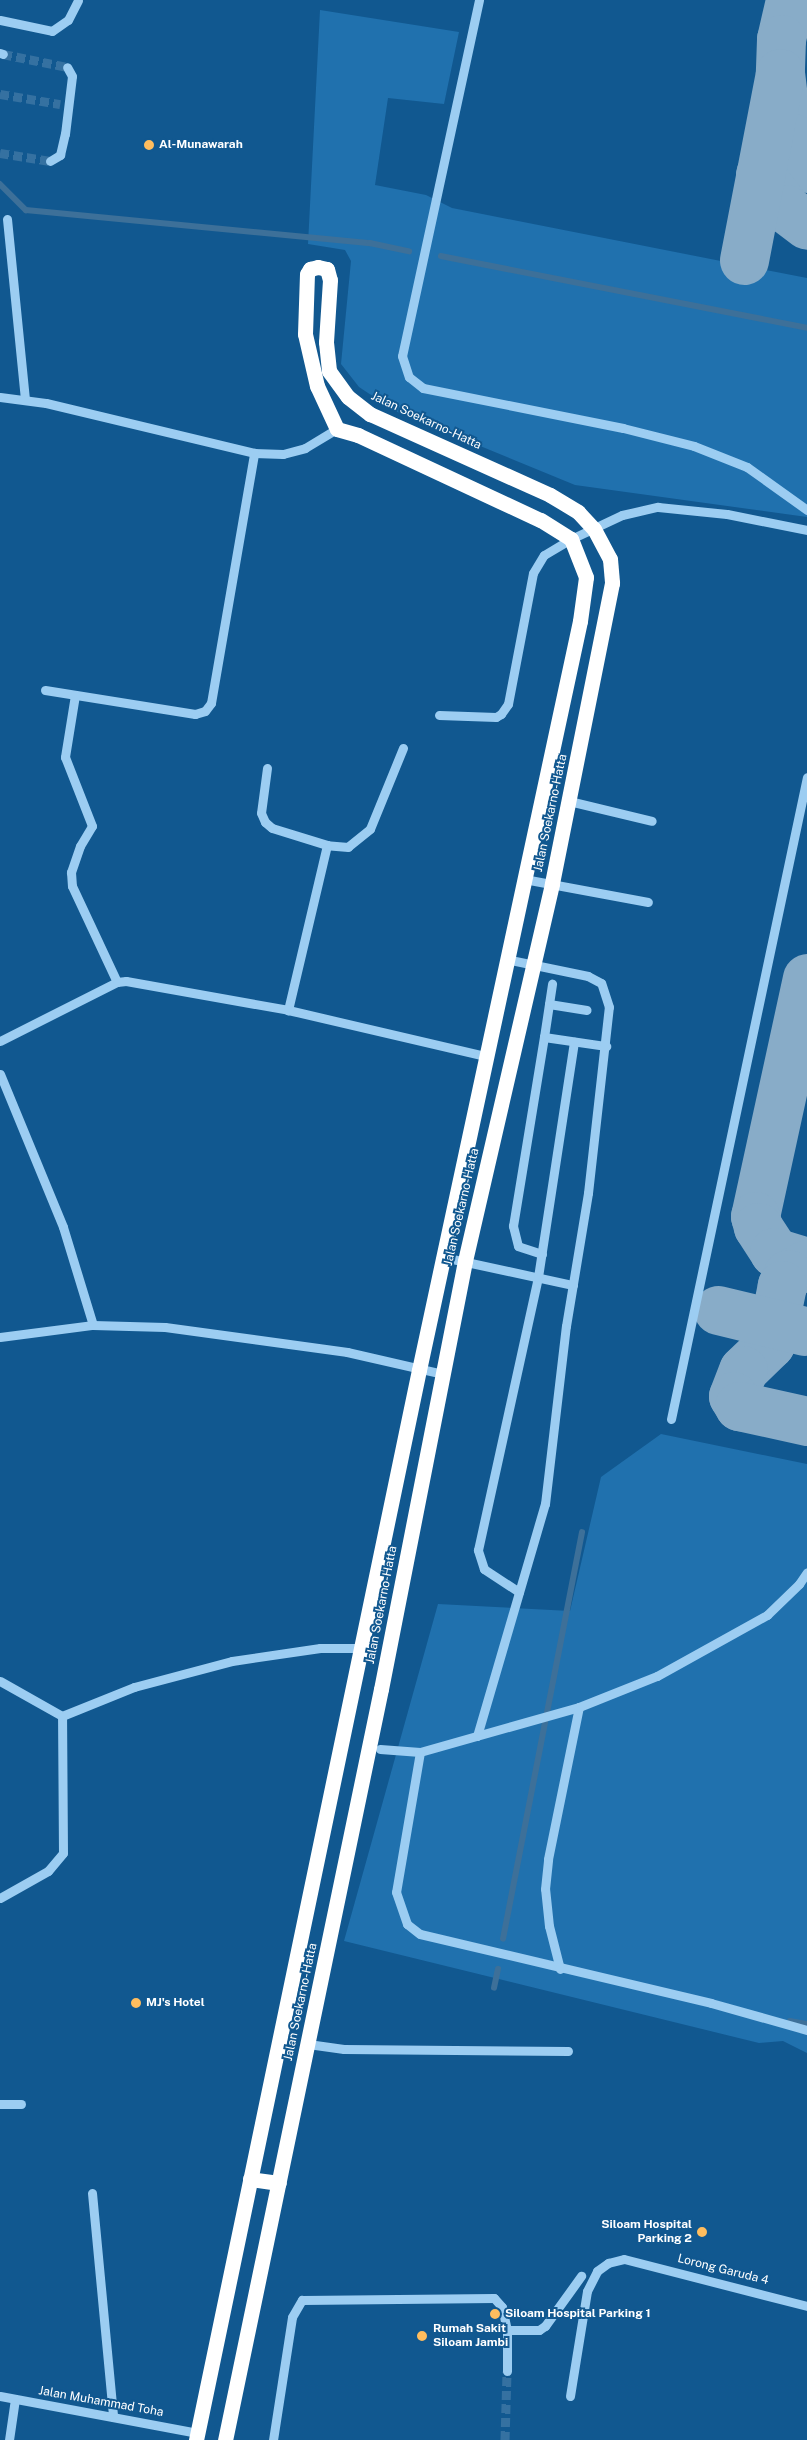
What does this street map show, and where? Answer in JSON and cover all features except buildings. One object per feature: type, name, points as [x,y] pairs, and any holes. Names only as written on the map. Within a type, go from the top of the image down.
[{"type":"highway","name":"Jalan Soekarno-Hatta","points":[[225,2440],[308,2044],[465,1261],[552,884],[612,584],[610,559],[594,529],[578,512],[550,494],[370,414],[339,386],[329,371],[326,342],[330,280],[327,269],[318,267],[310,269],[307,274],[305,334],[316,386],[337,429]]},
{"type":"highway","points":[[337,429],[358,435],[420,463],[540,520],[571,539]]},
{"type":"highway","points":[[420,463],[426,439]]},
{"type":"highway","name":"Jalan Soekarno-Hatta","points":[[197,2436],[443,1256],[580,621],[586,577],[571,539]]},
{"type":"highway","points":[[250,2179],[279,2184]]},
{"type":"street","points":[[0,20],[52,31],[68,20],[78,0]]},
{"type":"street","points":[[479,0],[402,356],[409,377],[423,388],[623,428],[694,446],[747,467],[807,510]]},
{"type":"street","points":[[50,161],[60,155],[64,105],[72,76],[67,66]]},
{"type":"street","points":[[7,219],[25,398]]},
{"type":"street","points":[[0,397],[25,398],[254,453],[283,454],[305,448],[337,429]]},
{"type":"street","points":[[45,690],[195,714],[205,711],[211,704],[254,453]]},
{"type":"street","points":[[439,715],[496,717],[501,714],[508,704],[533,573],[544,555],[571,539],[622,515],[658,507],[727,514],[807,530]]},
{"type":"street","points":[[75,695],[65,757],[92,826],[80,846],[71,872],[72,886],[118,982]]},
{"type":"street","points":[[267,768],[261,814],[264,822],[272,828],[327,845],[348,847],[370,829],[403,748]]},
{"type":"street","points":[[671,1419],[807,777]]},
{"type":"street","points":[[569,801],[652,821]]},
{"type":"street","points":[[288,1010],[327,845]]},
{"type":"street","points":[[524,879],[648,902]]},
{"type":"street","points":[[477,1736],[545,1504],[573,1285],[588,1193],[609,1007],[607,992],[601,983],[588,976],[506,959]]},
{"type":"street","points":[[0,1041],[118,982],[133,981],[288,1010],[486,1056]]},
{"type":"street","points":[[542,1254],[518,1246],[513,1226],[552,984]]},
{"type":"street","points":[[549,1004],[588,1010]]},
{"type":"street","points":[[544,1037],[606,1046]]},
{"type":"street","points":[[519,1592],[484,1569],[478,1550],[538,1278],[574,1042]]},
{"type":"street","points":[[0,1074],[63,1227],[93,1325]]},
{"type":"street","points":[[443,1256],[573,1285]]},
{"type":"street","points":[[0,1337],[93,1325],[165,1327],[347,1352],[442,1374]]},
{"type":"street","points":[[380,1749],[420,1752],[580,1707],[657,1676],[758,1620],[799,1584],[807,1572]]},
{"type":"street","points":[[62,1716],[134,1687],[232,1661],[320,1648],[361,1648]]},
{"type":"street","points":[[0,1681],[62,1716]]},
{"type":"street","points":[[560,1969],[549,1926],[545,1889],[548,1859],[580,1707]]},
{"type":"street","points":[[0,1898],[48,1871],[63,1854],[62,1716]]},
{"type":"street","points":[[420,1752],[396,1892],[407,1924],[420,1934],[438,1941],[711,2003],[807,2030]]},
{"type":"street","points":[[308,2044],[344,2049],[568,2052]]},
{"type":"street","points":[[0,2104],[21,2104]]},
{"type":"street","points":[[92,2193],[113,2417]]},
{"type":"street","name":"Lorong Garuda 4","points":[[570,2396],[587,2291],[597,2271],[608,2263],[624,2259],[807,2306]]},
{"type":"street","points":[[507,2330],[539,2330],[545,2326],[581,2276]]},
{"type":"street","points":[[273,2440],[292,2317],[302,2300],[494,2298],[502,2307],[507,2330],[507,2371]]},
{"type":"street","name":"Jalan Muhammad Toha","points":[[0,2396],[113,2417],[197,2436]]},
{"type":"street","points":[[9,2440],[15,2399]]},
{"type":"shaded area","points":[[320,10],[459,32],[444,104],[388,98],[375,185],[426,195],[452,208],[807,278],[807,517],[575,485],[395,411],[359,387],[341,364],[351,261],[345,250],[308,244]]},
{"type":"shaded area","points":[[661,1434],[807,1464],[807,2053],[783,2041],[759,2043],[344,1941],[438,1604],[570,1611],[601,1477]]},
{"type":"waterway","points":[[0,184],[26,210],[370,243],[409,251]]},
{"type":"waterway","points":[[441,256],[807,328]]},
{"type":"waterway","points":[[503,1939],[582,1533]]},
{"type":"waterway","points":[[494,1988],[498,1969]]},
{"type":"waterway","points":[[790,2021],[807,2024]]},
{"type":"taxiway","points":[[790,0],[781,39],[780,73],[784,106],[793,138],[807,168]]},
{"type":"taxiway","points":[[744,260],[780,73]]},
{"type":"taxiway","points":[[760,174],[786,209],[807,225]]},
{"type":"taxiway","points":[[807,978],[755,1216],[758,1227],[774,1252],[807,1262]]},
{"type":"taxiway","points":[[807,1264],[788,1274],[782,1285],[770,1344],[743,1370],[733,1396],[739,1406],[807,1421]]},
{"type":"taxiway","points":[[718,1310],[805,1331]]},
{"type":"tunnel","points":[[3,54],[67,67]]},
{"type":"tunnel","points":[[0,94],[60,104]]},
{"type":"tunnel","points":[[0,153],[50,161]]},
{"type":"tunnel","points":[[505,2440],[507,2371]]},
{"type":"place","name":"Al-Munawarah","points":[[149,145]]},
{"type":"place","name":"MJ's Hotel","points":[[136,2003]]},
{"type":"place","name":"Siloam Hospital Parking 2","points":[[702,2232]]},
{"type":"place","name":"Siloam Hospital Parking 1","points":[[495,2314]]},
{"type":"place","name":"Rumah Sakit Siloam Jambi","points":[[422,2336]]}]
